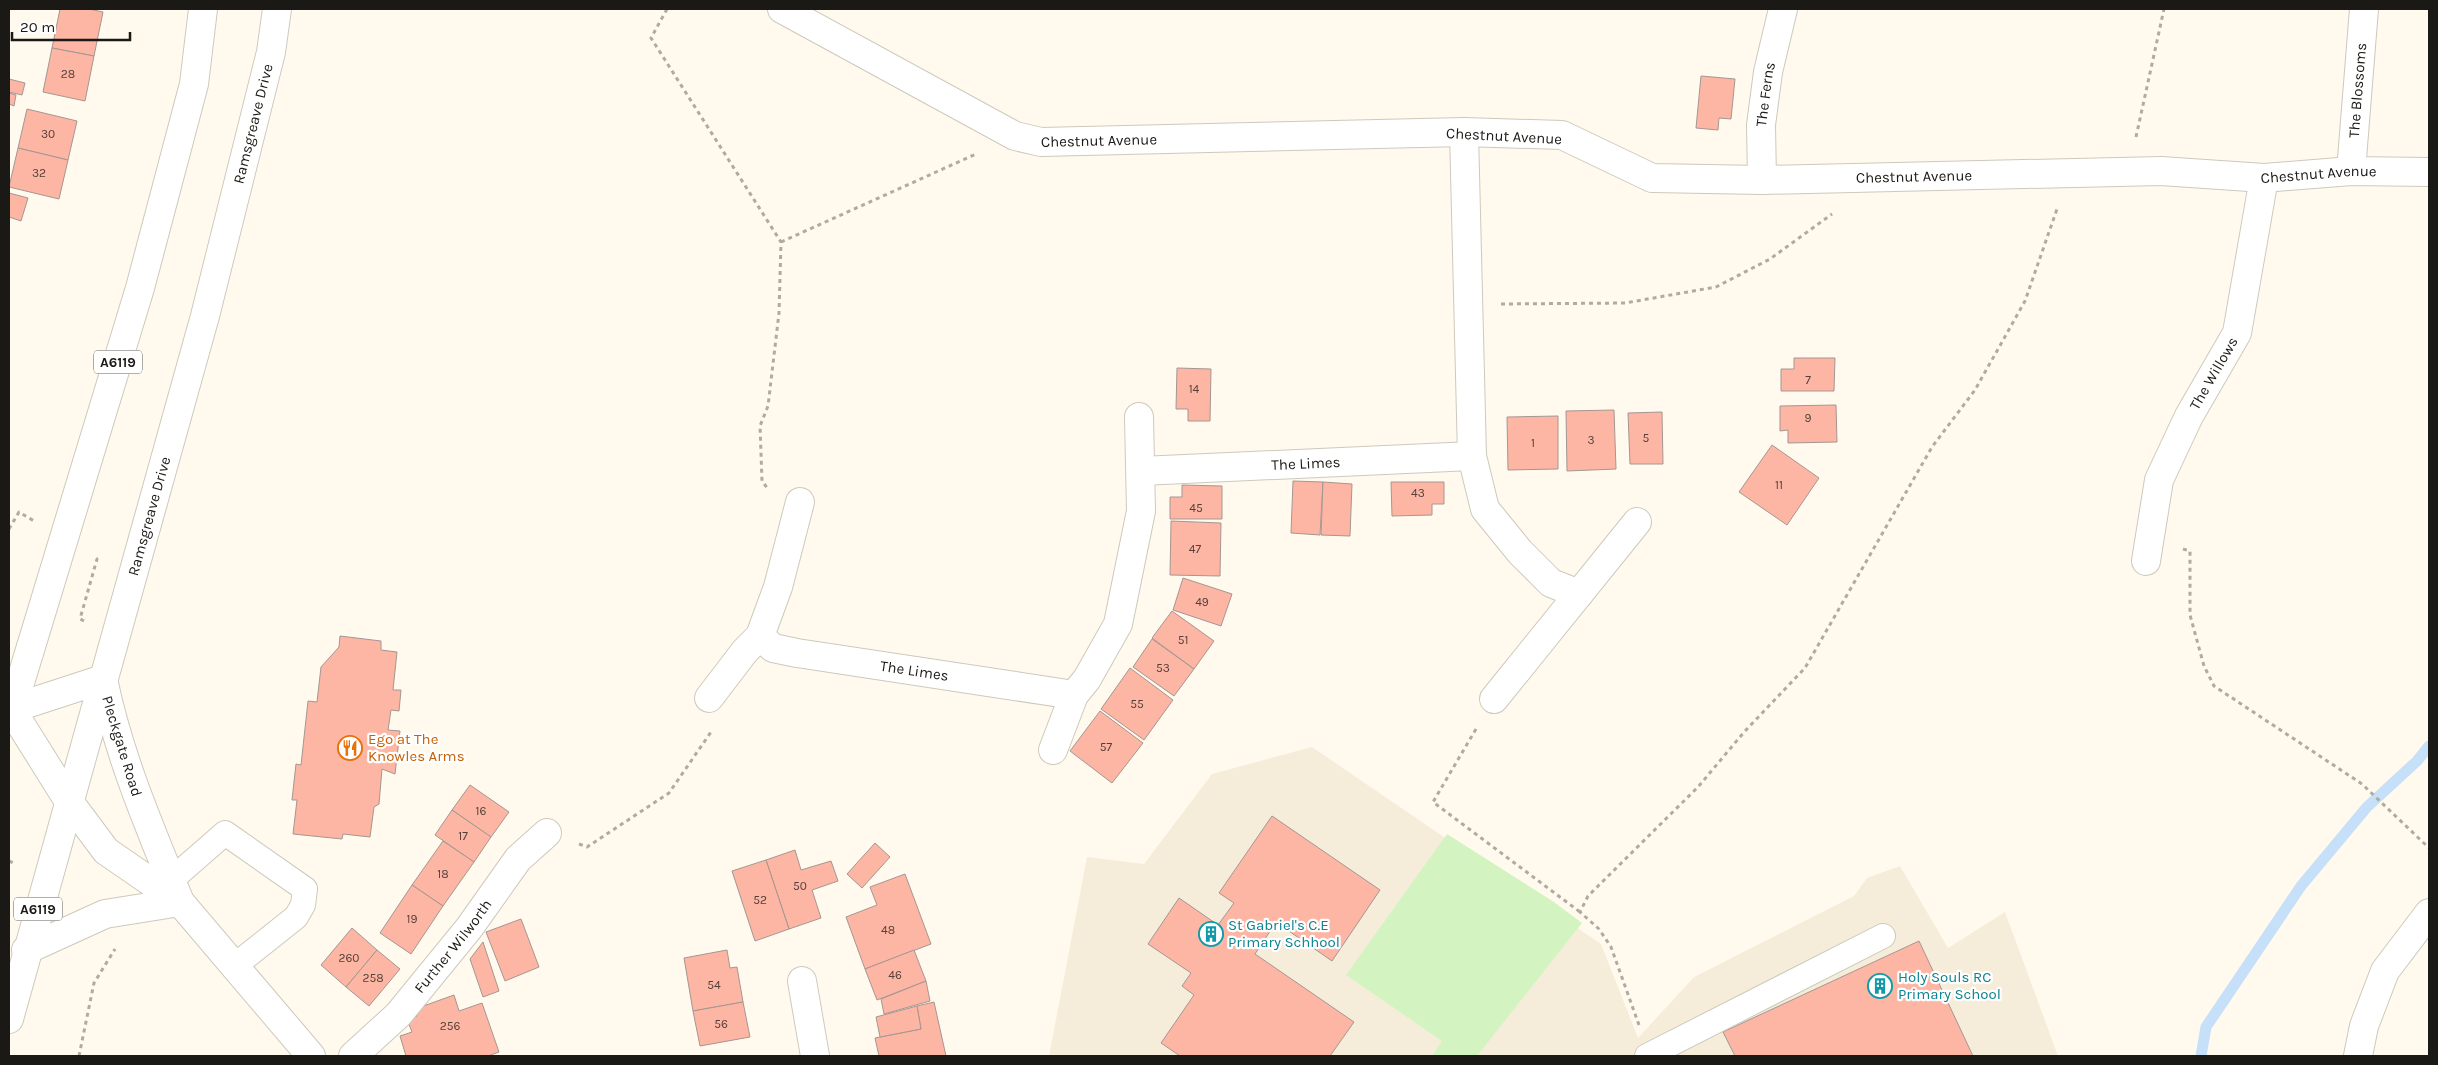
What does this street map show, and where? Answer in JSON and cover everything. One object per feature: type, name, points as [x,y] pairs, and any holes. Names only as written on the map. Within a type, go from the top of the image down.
[{"type":"main road","name":"A6119","points":[[10,711],[140,288],[194,84],[203,9]]},
{"type":"main road","name":"Ramsgreave Drive","points":[[9,1019],[26,950],[205,316],[271,52],[277,9]]},
{"type":"main road","name":"Chestnut Avenue","points":[[782,9],[1015,136],[1042,142],[1464,132],[1562,136],[1652,178],[1762,180],[2161,171],[2264,178],[2351,171],[2429,172]]},
{"type":"main road","name":"The Ferns","points":[[1762,180],[1761,125],[1768,72],[1783,9]]},
{"type":"main road","name":"The Blossoms","points":[[2351,171],[2364,9]]},
{"type":"main road","points":[[1464,132],[1472,456],[1485,509],[1520,552],[1551,584],[1579,594]]},
{"type":"main road","name":"The Willows","points":[[2148,550],[2159,480],[2189,416],[2237,333],[2264,178]]},
{"type":"main road","points":[[1053,750],[1074,696],[1087,679],[1118,624],[1141,511],[1139,417]]},
{"type":"main road","name":"The Limes","points":[[1140,471],[1472,456]]},
{"type":"main road","points":[[712,694],[760,636],[778,587],[800,502]]},
{"type":"main road","points":[[1494,700],[1637,522]]},
{"type":"main road","name":"The Limes","points":[[760,636],[773,648],[797,653],[1074,696]]},
{"type":"main road","name":"Pleckgate Road","points":[[171,890],[106,851],[68,800],[10,711],[103,679],[118,741],[171,890],[233,967],[311,1056]]},
{"type":"main road","name":"Further Wilworth","points":[[353,1056],[398,1015],[469,928],[518,859],[547,833]]},
{"type":"main road","points":[[26,950],[106,914],[171,890]]},
{"type":"main road","points":[[2358,1056],[2364,1026],[2385,971],[2429,913]]},
{"type":"main road","points":[[802,981],[815,1056]]},
{"type":"lane","points":[[171,890],[225,833],[305,889],[303,905],[296,916],[233,967]]},
{"type":"lane","points":[[1648,1056],[1884,936]]},
{"type":"path","points":[[667,9],[651,38],[781,242],[779,313],[768,406],[760,426],[762,481],[774,496],[800,502]]},
{"type":"path","points":[[2129,172],[2164,9]]},
{"type":"path","points":[[781,242],[1015,136]]},
{"type":"path","points":[[1580,912],[1588,896],[1698,787],[1745,730],[1805,668],[1932,447],[1975,390],[2025,301],[2069,173]]},
{"type":"path","points":[[1468,304],[1625,304],[1716,287],[1770,259],[1835,212],[1852,178]]},
{"type":"path","points":[[9,529],[19,512]]},
{"type":"path","points":[[2148,550],[2190,551],[2190,615],[2204,666],[2214,686],[2362,784],[2429,848]]},
{"type":"path","points":[[547,833],[587,847],[669,793],[732,702],[712,694]]},
{"type":"path","points":[[1494,700],[1433,802],[1580,912],[1599,929],[1611,947],[1640,1030]]},
{"type":"path","points":[[79,1056],[94,983],[120,941]]},
{"type":"shaded area","points":[[1312,747],[1601,944],[1638,1038],[1694,977],[1854,896],[1867,878],[1900,866],[1948,948],[2005,912],[2058,1056],[1049,1056],[1087,857],[1144,864],[1212,774]]},
{"type":"green space","points":[[1447,834],[1554,902],[1582,923],[1477,1056],[1432,1056],[1442,1041],[1346,975]]},
{"type":"building","points":[[60,9],[89,9],[103,12],[94,56],[52,48]]},
{"type":"building","points":[[52,48],[94,56],[85,101],[43,92]]},
{"type":"building","points":[[1701,76],[1735,79],[1731,119],[1719,118],[1718,130],[1696,128]]},
{"type":"building","points":[[9,79],[25,83],[22,95],[9,92]]},
{"type":"building","points":[[9,93],[16,95],[14,106],[9,104]]},
{"type":"building","points":[[27,109],[77,121],[68,160],[18,148]]},
{"type":"building","points":[[18,148],[68,160],[59,199],[9,187]]},
{"type":"building","points":[[9,193],[28,198],[21,221],[9,217]]},
{"type":"building","points":[[1794,358],[1835,358],[1834,391],[1781,391],[1781,369],[1794,369]]},
{"type":"building","points":[[1177,368],[1211,369],[1210,421],[1188,421],[1188,409],[1176,409]]},
{"type":"building","points":[[1836,405],[1837,442],[1788,443],[1788,430],[1780,431],[1780,406]]},
{"type":"building","points":[[1614,410],[1616,469],[1567,471],[1566,411]]},
{"type":"building","points":[[1662,412],[1663,464],[1630,464],[1628,413]]},
{"type":"building","points":[[1558,416],[1558,469],[1508,470],[1507,417]]},
{"type":"building","points":[[1772,445],[1819,478],[1787,525],[1739,492]]},
{"type":"building","points":[[1293,481],[1323,482],[1320,535],[1291,533]]},
{"type":"building","points":[[1323,482],[1352,484],[1350,536],[1321,535]]},
{"type":"building","points":[[1391,482],[1444,482],[1444,504],[1432,504],[1432,515],[1392,516]]},
{"type":"building","points":[[1182,485],[1222,486],[1222,519],[1170,519],[1170,497],[1182,497]]},
{"type":"building","points":[[1171,521],[1221,523],[1220,576],[1170,575]]},
{"type":"building","points":[[1183,578],[1232,594],[1221,626],[1173,610]]},
{"type":"building","points":[[1172,611],[1214,641],[1194,669],[1152,638]]},
{"type":"building","name":"Ego at The Knowles Arms","points":[[340,636],[381,641],[381,650],[397,652],[393,690],[401,690],[399,711],[391,710],[388,730],[400,731],[395,774],[382,769],[379,804],[374,807],[370,837],[343,834],[342,839],[293,834],[297,800],[292,800],[296,764],[301,765],[308,701],[317,702],[321,667],[339,647]]},
{"type":"building","points":[[1152,639],[1194,669],[1174,696],[1133,667]]},
{"type":"building","points":[[1130,668],[1173,700],[1144,740],[1101,709]]},
{"type":"building","points":[[1100,711],[1143,743],[1112,783],[1070,751]]},
{"type":"building","points":[[470,785],[509,812],[491,837],[452,810]]},
{"type":"building","points":[[452,810],[491,837],[474,862],[435,835]]},
{"type":"building","name":"St Gabriel's C.E Primary Schhool","points":[[1272,816],[1380,890],[1332,961],[1276,922],[1255,954],[1354,1022],[1330,1056],[1180,1056],[1161,1043],[1194,995],[1182,986],[1191,973],[1148,944],[1179,898],[1218,925],[1234,903],[1219,893]]},
{"type":"building","points":[[443,841],[474,862],[443,906],[412,885]]},
{"type":"building","points":[[875,843],[890,857],[862,888],[847,874]]},
{"type":"building","points":[[795,850],[801,870],[831,861],[838,881],[812,890],[821,918],[789,929],[766,860]]},
{"type":"building","points":[[766,860],[789,929],[755,941],[732,871]]},
{"type":"building","points":[[905,874],[931,944],[865,969],[846,917],[877,905],[870,887]]},
{"type":"building","points":[[412,885],[443,906],[411,954],[380,933]]},
{"type":"building","points":[[521,919],[539,967],[505,981],[486,932]]},
{"type":"building","points":[[352,928],[377,950],[346,987],[321,965]]},
{"type":"building","name":"Holy Souls RC Primary School","points":[[1919,941],[1973,1056],[1735,1056],[1723,1032]]},
{"type":"building","points":[[483,942],[499,991],[483,997],[470,959]]},
{"type":"building","points":[[377,950],[400,969],[369,1006],[346,987]]},
{"type":"building","points":[[727,950],[730,968],[737,967],[743,1002],[693,1011],[684,958]]},
{"type":"building","points":[[914,950],[926,981],[877,1000],[865,969]]},
{"type":"building","points":[[926,981],[930,1001],[884,1014],[881,999]]},
{"type":"building","points":[[454,995],[459,1011],[482,1003],[499,1052],[488,1056],[406,1056],[400,1036],[412,1032],[407,1019],[417,1016],[415,1009]]},
{"type":"building","points":[[743,1002],[750,1037],[700,1046],[693,1011]]},
{"type":"building","points":[[934,1002],[946,1056],[879,1056],[875,1038],[921,1029],[917,1006]]},
{"type":"building","points":[[917,1006],[921,1029],[880,1037],[876,1017]]},
{"type":"waterway","points":[[2201,1056],[2206,1027],[2301,886],[2367,807],[2417,761],[2429,746]]},
{"type":"place","name":"Ego at The Knowles Arms","points":[[350,748]]},
{"type":"place","name":"St Gabriel's C.E Primary Schhool","points":[[1211,934]]},
{"type":"place","name":"Holy Souls RC Primary School","points":[[1880,986]]}]
